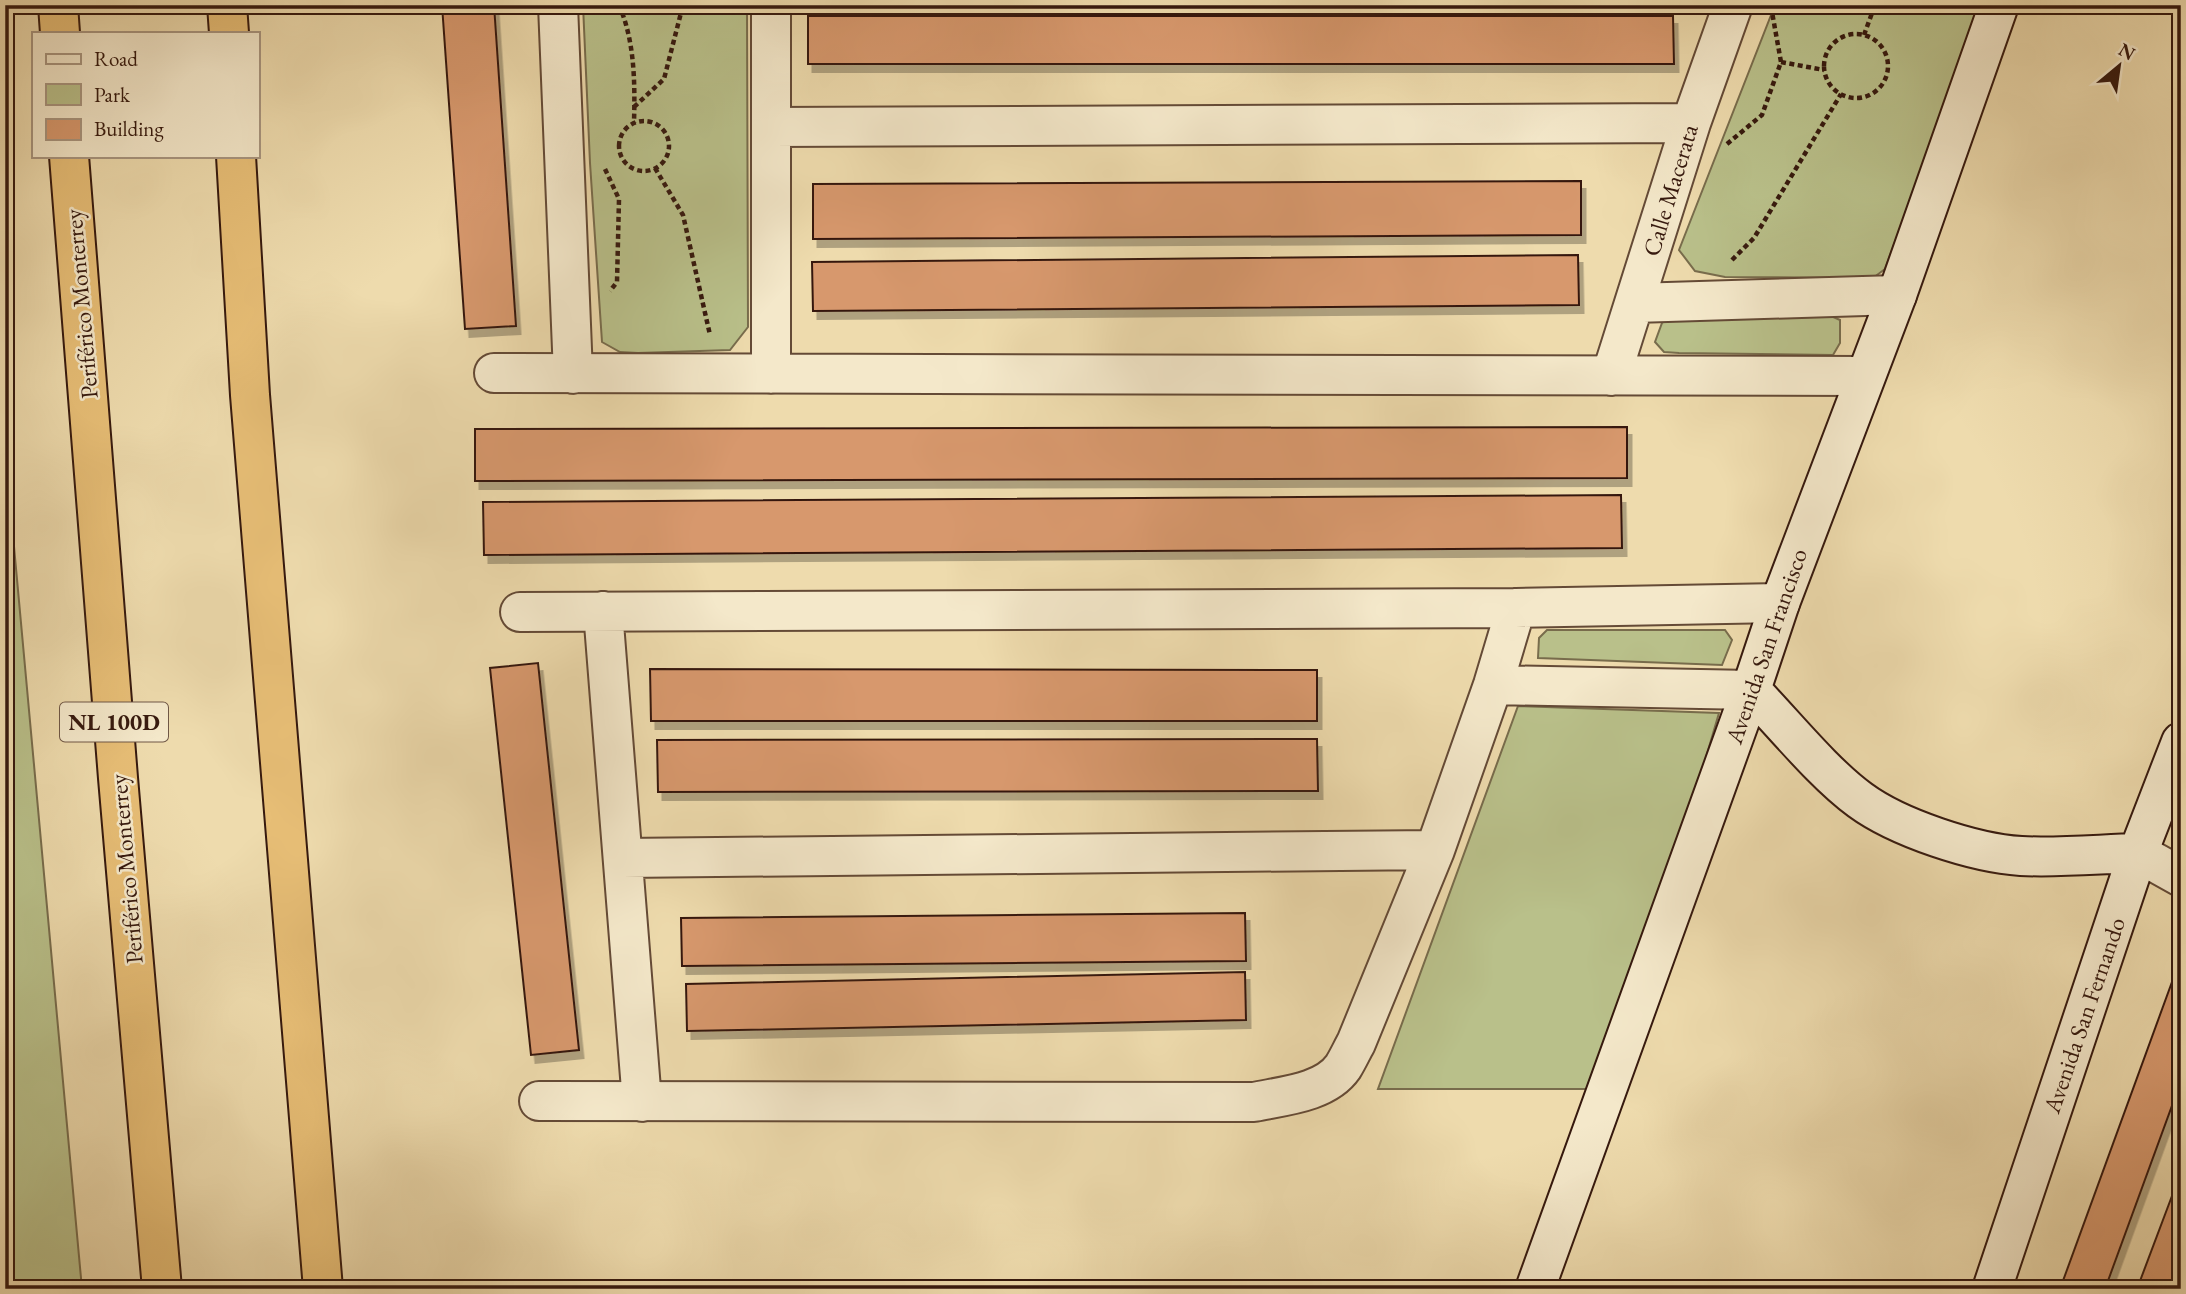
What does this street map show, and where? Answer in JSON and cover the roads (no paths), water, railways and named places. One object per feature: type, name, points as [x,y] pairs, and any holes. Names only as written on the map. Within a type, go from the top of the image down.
[{"type":"highway","points":[[58,5],[60,32]]},
{"type":"highway","points":[[228,5],[229,32]]},
{"type":"highway","name":"Periférico Monterrey","points":[[69,158],[162,1289]]},
{"type":"highway","points":[[236,158],[250,395],[323,1289]]},
{"type":"street","points":[[558,5],[573,374]]},
{"type":"street","points":[[771,5],[771,374]]},
{"type":"street","name":"Calle Macerata","points":[[1611,376],[1691,123],[1733,5]]},
{"type":"street","name":"Avenida San Francisco","points":[[1535,1289],[1780,603],[1897,295],[1999,5]]},
{"type":"street","points":[[771,127],[1691,123]]},
{"type":"street","points":[[1635,303],[1897,295]]},
{"type":"street","points":[[494,373],[1865,376]]},
{"type":"street","points":[[520,612],[1516,608],[1780,603]]},
{"type":"street","points":[[539,1101],[1254,1102],[1305,1091],[1325,1082],[1342,1069],[1356,1043],[1435,850],[1493,685],[1516,608]]},
{"type":"street","points":[[603,611],[642,1102]]},
{"type":"street","points":[[1493,685],[1751,690],[1861,801],[1905,824],[1961,845],[2020,856],[2138,853],[2181,877]]},
{"type":"street","name":"Avenida San Fernando","points":[[1992,1289],[2138,853],[2181,742]]},
{"type":"street","points":[[623,858],[1435,850]]}]
